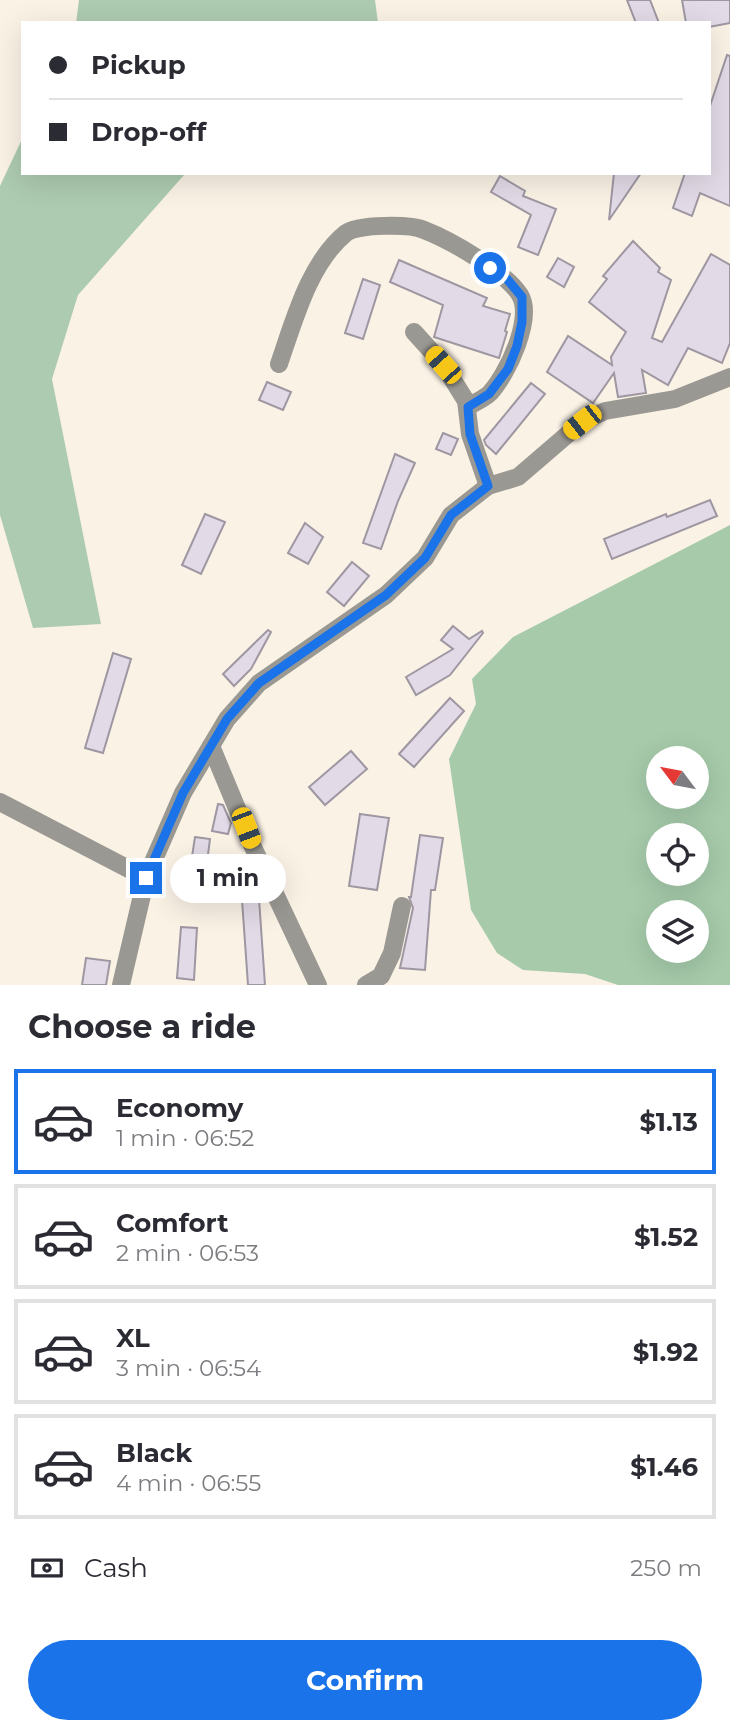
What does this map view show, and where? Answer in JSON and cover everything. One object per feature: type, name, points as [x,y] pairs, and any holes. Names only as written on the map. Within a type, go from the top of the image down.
[{"type":"street","points":[[279,364],[293,324],[323,258],[348,231],[378,226],[422,228],[507,279],[522,297],[522,322],[508,369],[489,394],[468,407]]},
{"type":"street","points":[[414,332],[443,365],[468,407],[470,434],[488,486]]},
{"type":"street","points":[[121,985],[146,878],[183,793],[227,719],[259,683],[386,595],[425,558],[451,515],[488,486],[518,477],[569,432],[593,416],[605,411],[675,399],[730,377]]},
{"type":"street","points":[[211,746],[253,847],[318,985]]},
{"type":"street","points":[[0,802],[146,878]]},
{"type":"street","points":[[366,985],[382,975],[392,953],[401,906]]},
{"type":"green space","points":[[79,0],[375,0],[378,21],[76,21]]},
{"type":"green space","points":[[21,141],[21,175],[184,175],[78,295],[52,379],[101,624],[33,628],[0,515],[0,186]]},
{"type":"green space","points":[[730,525],[730,985],[618,985],[585,974],[523,970],[497,953],[471,910],[449,759],[476,704],[472,679],[513,637]]},
{"type":"building","points":[[627,0],[650,0],[658,21],[635,21]]},
{"type":"building","points":[[682,0],[730,0],[730,23],[711,27],[711,21],[686,21]]},
{"type":"building","points":[[727,55],[730,56],[730,206],[700,193],[692,216],[673,208],[684,175],[711,175],[711,103]]},
{"type":"building","points":[[614,175],[640,175],[609,220]]},
{"type":"building","points":[[500,176],[525,191],[523,196],[556,209],[538,255],[518,247],[531,215],[491,192]]},
{"type":"building","points":[[633,241],[660,268],[658,272],[671,280],[652,338],[662,342],[711,254],[730,265],[730,343],[722,363],[688,348],[668,385],[642,370],[646,393],[618,397],[614,373],[593,403],[547,372],[568,336],[612,365],[611,357],[626,332],[589,302],[607,279],[603,276]]},
{"type":"building","points":[[558,258],[574,267],[564,287],[547,277]]},
{"type":"building","points":[[399,260],[487,298],[483,306],[510,314],[499,358],[434,337],[443,305],[390,282]]},
{"type":"building","points":[[363,279],[380,285],[363,339],[345,333]]},
{"type":"building","points":[[267,382],[291,392],[283,410],[259,400]]},
{"type":"building","points":[[531,383],[545,394],[496,454],[484,440]]},
{"type":"building","points":[[443,433],[458,439],[451,455],[436,449]]},
{"type":"building","points":[[395,454],[415,463],[381,549],[363,543]]},
{"type":"building","points":[[710,500],[717,516],[612,559],[604,539]]},
{"type":"building","points":[[205,514],[225,522],[201,574],[182,565]]},
{"type":"building","points":[[305,523],[323,537],[308,564],[288,553]]},
{"type":"building","points":[[352,562],[369,576],[344,606],[327,592]]},
{"type":"building","points":[[453,626],[469,639],[482,631],[483,633],[450,675],[416,695],[406,677],[453,649],[441,640]]},
{"type":"building","points":[[268,630],[271,632],[251,669],[234,686],[223,674]]},
{"type":"building","points":[[113,653],[131,659],[103,753],[85,748]]},
{"type":"building","points":[[450,698],[464,711],[414,767],[399,754]]},
{"type":"building","points":[[351,751],[367,769],[325,805],[309,787]]},
{"type":"building","points":[[218,804],[223,805],[231,823],[228,834],[212,831]]},
{"type":"building","points":[[360,814],[389,818],[377,890],[349,886]]},
{"type":"building","points":[[420,835],[443,838],[435,890],[431,890],[425,970],[400,968],[413,908],[409,897]]},
{"type":"building","points":[[195,837],[210,839],[205,878],[189,876]]},
{"type":"building","points":[[259,899],[265,985],[248,985],[242,900]]},
{"type":"building","points":[[181,927],[197,928],[194,980],[177,978]]},
{"type":"building","points":[[86,958],[110,961],[106,985],[82,985]]},
{"type":"route","points":[[146,878],[183,793],[227,719],[259,683],[386,595],[425,558],[451,515],[488,486],[470,434],[468,407],[489,394],[508,369],[522,322],[522,297],[507,279],[490,268]]}]
